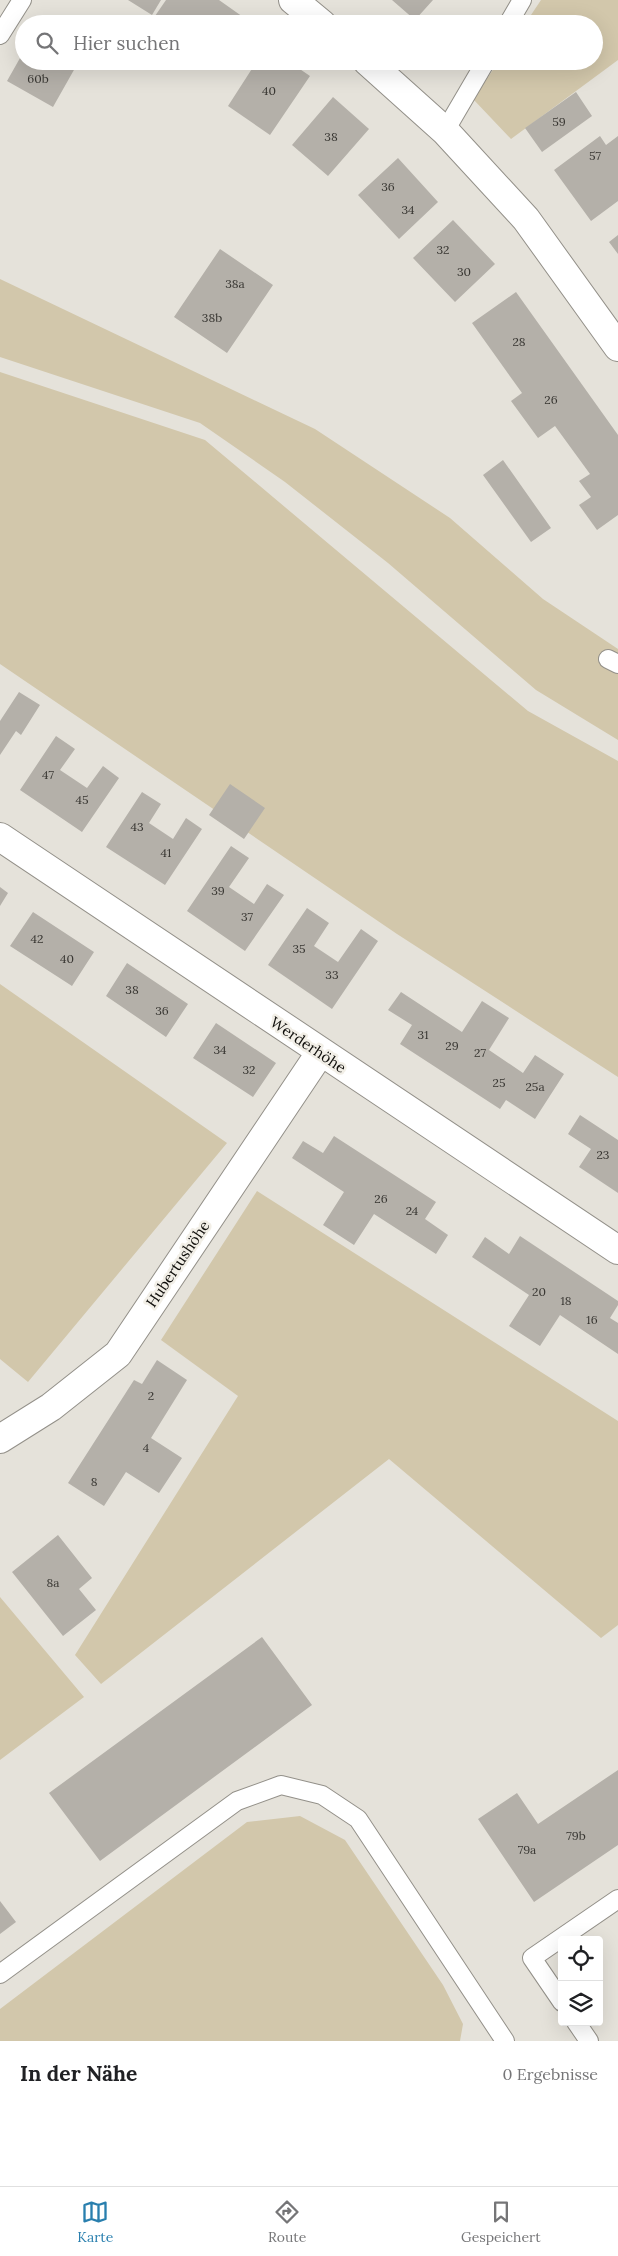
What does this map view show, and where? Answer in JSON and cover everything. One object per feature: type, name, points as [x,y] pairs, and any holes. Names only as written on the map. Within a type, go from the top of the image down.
[{"type":"street","points":[[294,0],[312,15]]},
{"type":"street","points":[[377,70],[445,130],[526,219],[618,347]]},
{"type":"street","name":"Werderhöhe","points":[[0,837],[618,1250]]},
{"type":"street","name":"Hubertushöhe","points":[[0,1440],[51,1407],[118,1354],[320,1052]]},
{"type":"lane","points":[[0,35],[22,0]]},
{"type":"lane","points":[[513,15],[522,0]]},
{"type":"lane","points":[[445,130],[481,70]]},
{"type":"lane","points":[[0,1974],[237,1801],[281,1785],[322,1794],[358,1819],[505,2041]]},
{"type":"lane","points":[[558,1996],[532,1958],[618,1900]]},
{"type":"lane","points":[[579,2026],[589,2041]]},
{"type":"shaded area","points":[[541,0],[618,0],[618,60],[511,139],[473,99],[493,70],[603,70],[603,15],[531,15]]},
{"type":"shaded area","points":[[0,279],[315,429],[450,518],[543,599],[618,649],[618,740],[536,690],[388,563],[285,482],[200,423],[0,357]]},
{"type":"shaded area","points":[[0,372],[205,440],[528,711],[618,761],[618,1077],[397,934],[0,664]]},
{"type":"shaded area","points":[[0,984],[227,1143],[28,1382],[0,1359]]},
{"type":"shaded area","points":[[257,1191],[618,1421],[618,1625],[601,1638],[389,1459],[101,1684],[75,1655],[238,1396],[161,1340]]},
{"type":"shaded area","points":[[0,1597],[84,1697],[0,1760]]},
{"type":"shaded area","points":[[300,1816],[345,1840],[443,1985],[463,2024],[460,2041],[0,2041],[0,2009],[247,1822]]},
{"type":"building","points":[[128,0],[161,0],[152,15]]},
{"type":"building","points":[[166,0],[219,0],[240,15],[156,15]]},
{"type":"building","points":[[392,0],[433,0],[420,15],[409,15]]},
{"type":"building","points":[[15,67],[15,70],[74,70],[53,107],[7,81]]},
{"type":"building","points":[[251,70],[301,70],[310,76],[270,135],[228,106]]},
{"type":"building","points":[[576,92],[592,116],[542,152],[525,128]]},
{"type":"building","points":[[333,97],[369,129],[328,176],[292,145]]},
{"type":"building","points":[[600,136],[606,145],[618,136],[618,201],[591,221],[554,170]]},
{"type":"building","points":[[398,158],[438,202],[399,239],[358,195]]},
{"type":"building","points":[[453,220],[495,264],[455,302],[413,258]]},
{"type":"building","points":[[618,235],[618,254],[609,242]]},
{"type":"building","points":[[220,249],[273,285],[227,353],[174,317]]},
{"type":"building","points":[[516,292],[618,435],[618,515],[597,530],[579,505],[591,497],[579,481],[590,474],[555,426],[538,438],[511,401],[522,393],[472,323]]},
{"type":"building","points":[[503,460],[551,528],[531,542],[483,475]]},
{"type":"building","points":[[19,692],[40,705],[21,735],[16,731],[0,755],[0,721]]},
{"type":"building","points":[[56,736],[75,749],[60,770],[87,788],[103,766],[119,778],[82,832],[20,790]]},
{"type":"building","points":[[230,784],[265,808],[244,839],[209,815]]},
{"type":"building","points":[[142,792],[161,804],[149,823],[173,839],[186,818],[202,829],[165,885],[106,847]]},
{"type":"building","points":[[231,846],[249,858],[229,887],[254,904],[267,884],[284,895],[245,951],[187,911]]},
{"type":"building","points":[[0,887],[8,893],[0,906]]},
{"type":"building","points":[[307,908],[329,923],[314,946],[338,962],[361,929],[378,941],[332,1009],[268,965]]},
{"type":"building","points":[[33,912],[94,952],[72,986],[10,946]]},
{"type":"building","points":[[127,963],[188,1004],[166,1037],[106,996]]},
{"type":"building","points":[[401,992],[462,1032],[482,1001],[509,1018],[489,1050],[523,1073],[535,1055],[564,1074],[535,1119],[506,1100],[500,1109],[400,1044],[412,1025],[388,1010]]},
{"type":"building","points":[[216,1023],[276,1063],[253,1097],[193,1058]]},
{"type":"building","points":[[580,1115],[618,1140],[618,1193],[579,1167],[591,1149],[568,1134]]},
{"type":"building","points":[[334,1136],[436,1202],[425,1219],[448,1235],[436,1254],[374,1214],[354,1245],[323,1225],[344,1192],[292,1158],[303,1141],[323,1153]]},
{"type":"building","points":[[520,1236],[618,1301],[618,1305],[610,1318],[618,1323],[618,1354],[560,1315],[540,1346],[509,1326],[529,1295],[472,1257],[485,1237],[509,1254]]},
{"type":"building","points":[[157,1360],[187,1380],[151,1438],[182,1458],[159,1493],[126,1472],[104,1506],[68,1483],[134,1380],[142,1384]]},
{"type":"building","points":[[58,1535],[92,1578],[79,1589],[96,1610],[63,1636],[12,1572]]},
{"type":"building","points":[[262,1637],[312,1705],[100,1861],[49,1793]]},
{"type":"building","points":[[618,1770],[618,1845],[534,1902],[478,1819],[517,1793],[538,1824]]},
{"type":"building","points":[[0,1901],[16,1922],[0,1934]]}]
